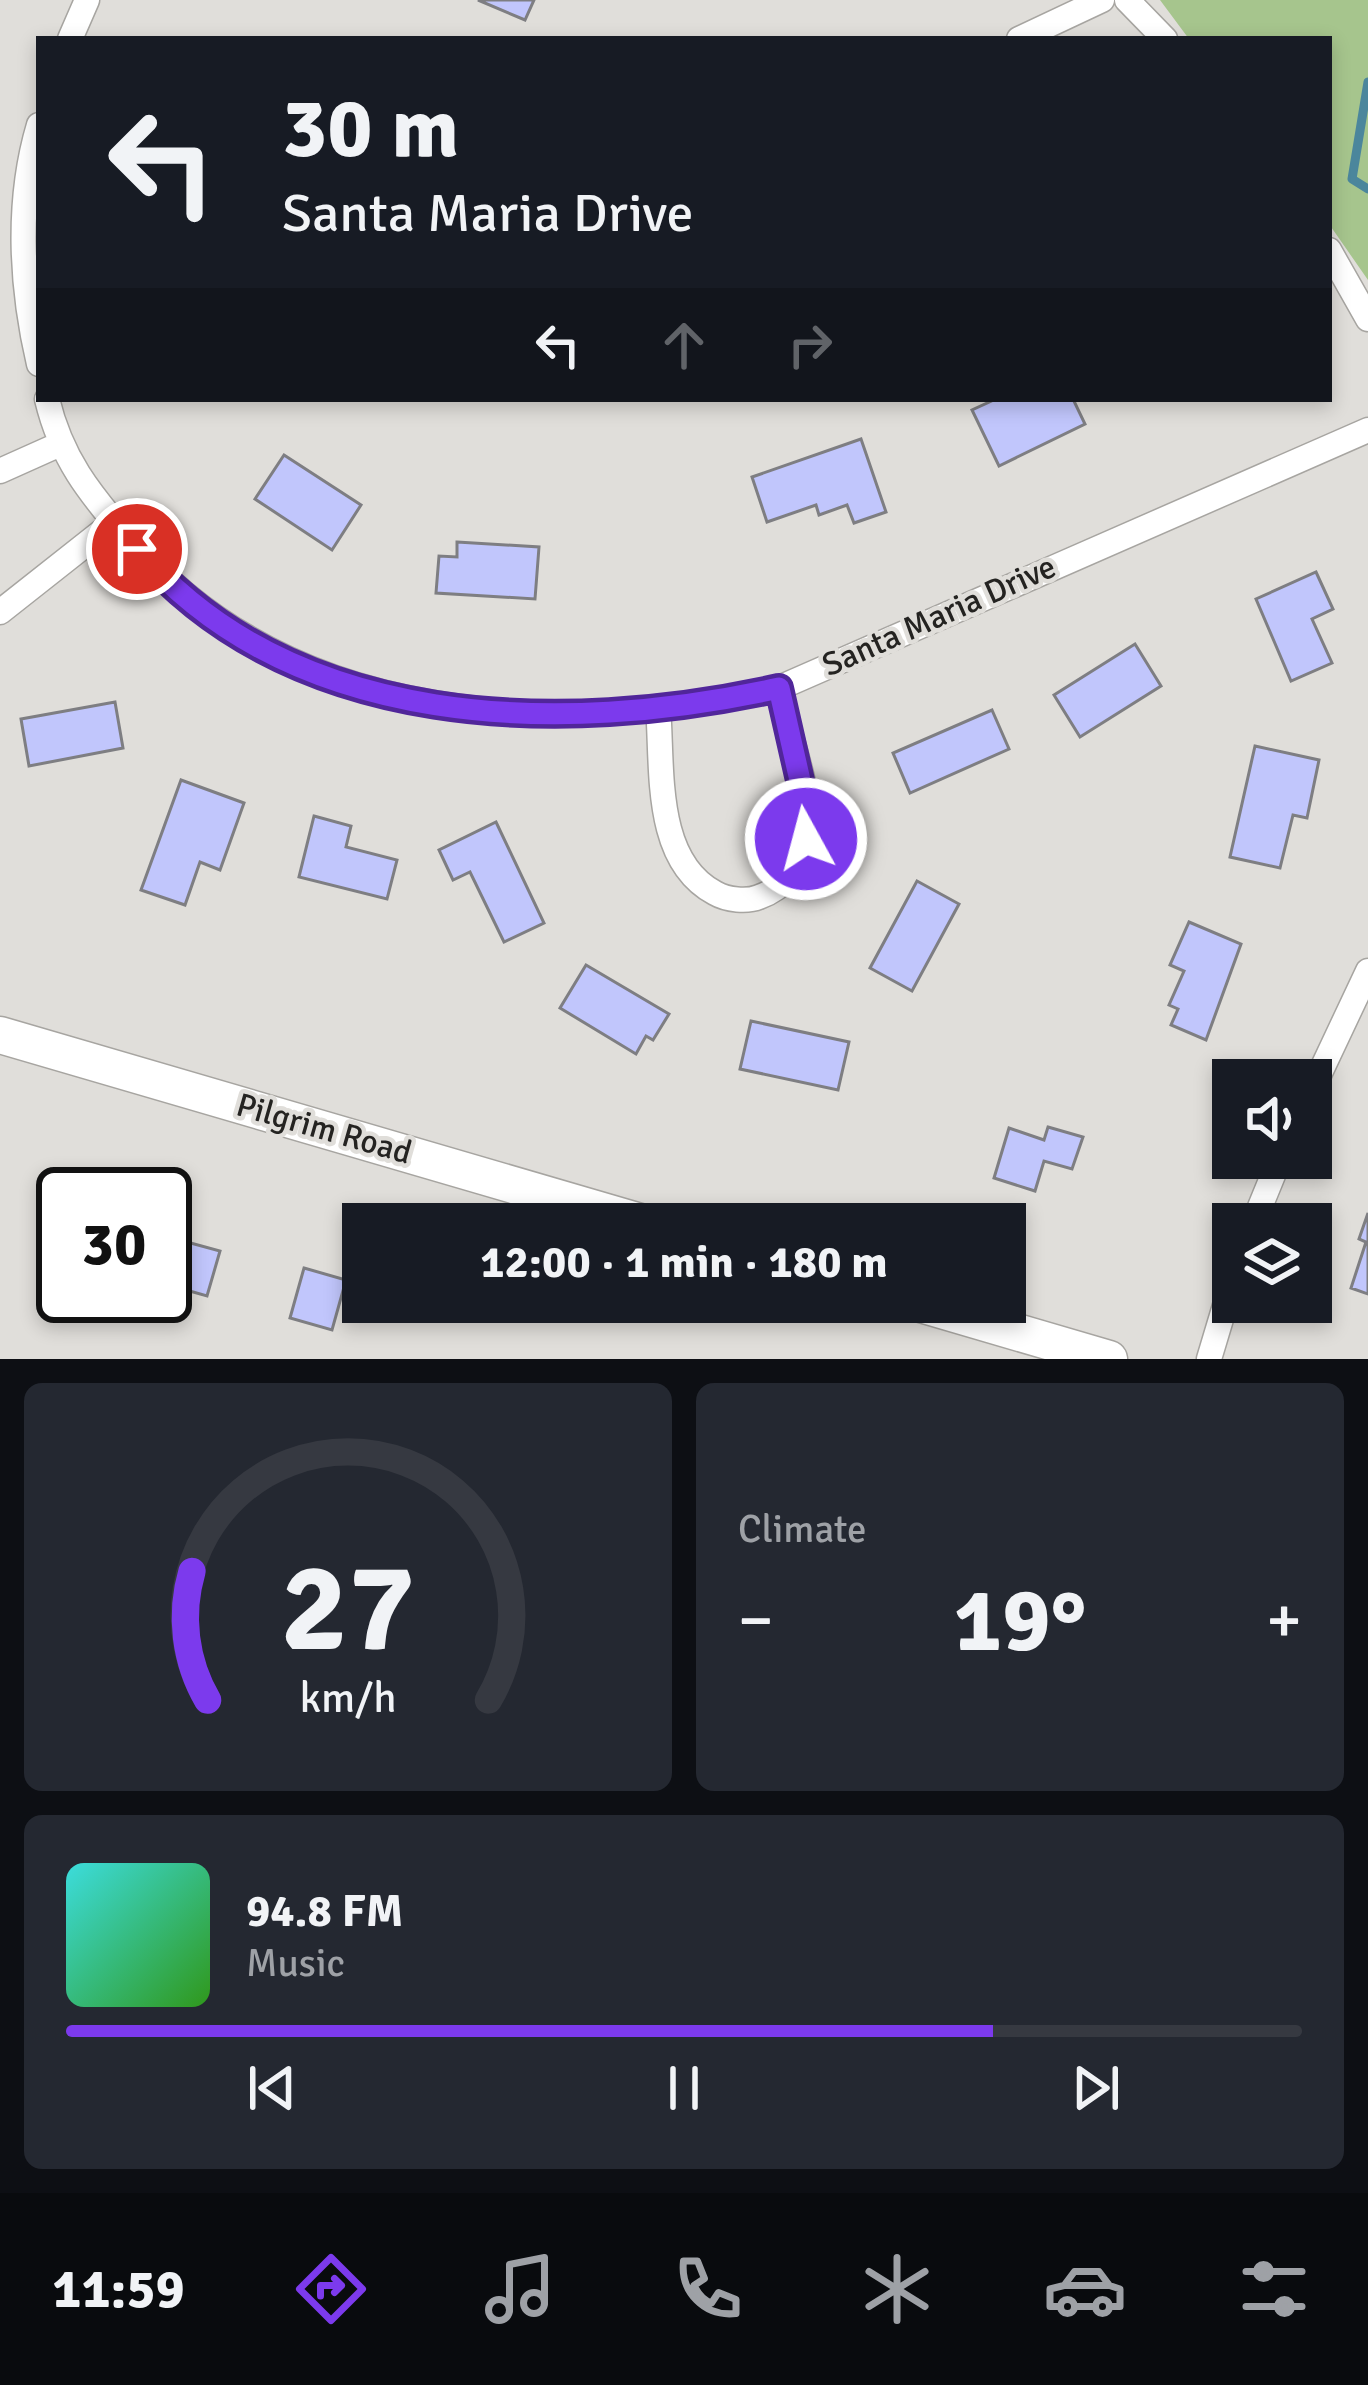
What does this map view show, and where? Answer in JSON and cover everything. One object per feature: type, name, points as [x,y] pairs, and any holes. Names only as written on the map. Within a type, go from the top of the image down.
[{"type":"main road","name":"Pilgrim Road","points":[[0,1035],[575,1203]]},
{"type":"main road","points":[[985,1323],[1108,1359]]},
{"type":"street","points":[[71,36],[86,0]]},
{"type":"street","points":[[1025,36],[1102,0]]},
{"type":"street","points":[[1127,0],[1162,36]]},
{"type":"street","points":[[36,141],[27,189],[23,282],[36,349]]},
{"type":"street","points":[[1332,255],[1368,319]]},
{"type":"street","name":"Santa Maria Drive","points":[[48,402],[58,445],[114,522],[160,576],[209,614],[259,648],[313,674],[373,693],[472,710],[704,704],[779,688],[1368,430]]},
{"type":"street","points":[[0,471],[58,445]]},
{"type":"street","points":[[0,612],[114,522]]},
{"type":"street","points":[[658,707],[666,818],[679,860],[694,882],[724,898],[755,899],[796,869],[806,839],[804,798],[779,688]]},
{"type":"street","points":[[1327,1059],[1368,971]]},
{"type":"street","points":[[1209,1359],[1220,1323]]},
{"type":"green space","points":[[1160,0],[1368,0],[1368,280],[1332,228],[1332,36],[1187,36]]},
{"type":"building","points":[[478,0],[534,0],[525,20]]},
{"type":"building","points":[[989,402],[1074,402],[1085,424],[999,466],[972,410]]},
{"type":"building","points":[[861,439],[886,512],[854,523],[847,505],[819,515],[816,505],[767,522],[752,477]]},
{"type":"building","points":[[284,455],[361,505],[332,550],[255,499]]},
{"type":"building","points":[[457,542],[539,547],[535,599],[436,593],[439,556],[457,557]]},
{"type":"building","points":[[1316,572],[1333,609],[1312,619],[1332,663],[1291,681],[1256,599]]},
{"type":"building","points":[[1135,644],[1161,686],[1080,737],[1054,695]]},
{"type":"building","points":[[115,702],[123,748],[29,766],[21,719]]},
{"type":"building","points":[[992,710],[1009,749],[910,793],[893,753]]},
{"type":"building","points":[[1255,746],[1319,760],[1307,818],[1293,815],[1280,868],[1230,857]]},
{"type":"building","points":[[181,780],[244,803],[220,870],[200,862],[185,905],[141,890]]},
{"type":"building","points":[[314,816],[351,826],[346,847],[397,860],[387,899],[299,877]]},
{"type":"building","points":[[496,822],[544,923],[504,942],[470,872],[453,880],[439,850]]},
{"type":"building","points":[[917,881],[959,904],[912,991],[870,968]]},
{"type":"building","points":[[1189,922],[1241,944],[1206,1040],[1171,1025],[1178,1009],[1169,1005],[1184,971],[1170,965]]},
{"type":"building","points":[[586,965],[669,1014],[653,1040],[646,1036],[636,1054],[560,1008]]},
{"type":"building","points":[[751,1021],[849,1042],[838,1090],[740,1069]]},
{"type":"building","points":[[1048,1127],[1083,1137],[1072,1169],[1044,1161],[1035,1191],[994,1178],[1009,1128],[1044,1140]]},
{"type":"building","points":[[1368,1213],[1368,1294],[1351,1288],[1366,1242],[1359,1239]]},
{"type":"building","points":[[192,1243],[220,1251],[207,1296],[192,1292]]},
{"type":"building","points":[[304,1268],[342,1279],[332,1330],[290,1318]]},
{"type":"waterway","points":[[1368,82],[1352,179],[1368,189]]},
{"type":"route","points":[[137,549],[160,576],[259,648],[313,674],[373,693],[472,710],[572,710],[704,704],[779,688],[804,798],[806,839]]}]
